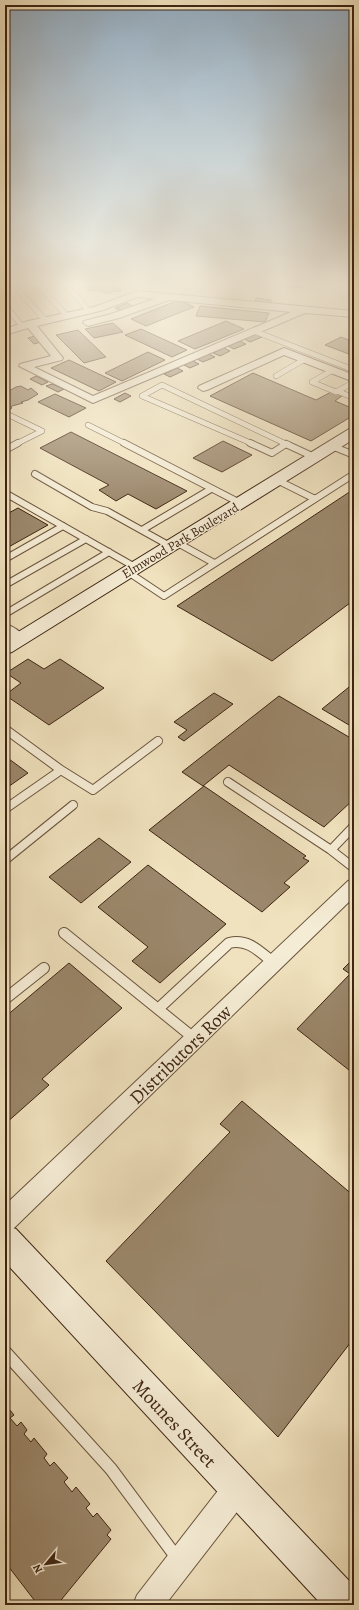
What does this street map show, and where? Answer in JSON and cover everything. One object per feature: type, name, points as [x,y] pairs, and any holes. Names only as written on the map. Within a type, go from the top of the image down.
[{"type":"street","points":[[57,357],[24,366],[93,400],[194,357]]},
{"type":"street","points":[[203,388],[271,357]]},
{"type":"street","points":[[300,357],[354,379]]},
{"type":"street","name":"Elmwood Park Boulevard","points":[[12,643],[240,504],[354,432]]},
{"type":"street","points":[[5,629],[12,643]]},
{"type":"street","name":"Distributors Row","points":[[5,1221],[354,886]]},
{"type":"street","name":"Mounes Street","points":[[5,1240],[236,1489],[347,1605]]},
{"type":"street","points":[[147,1605],[236,1489]]},
{"type":"lane","points":[[320,357],[354,370]]},
{"type":"lane","points":[[276,376],[305,359]]},
{"type":"lane","points":[[333,370],[312,382],[354,398]]},
{"type":"lane","points":[[337,391],[354,382]]},
{"type":"lane","points":[[287,443],[272,453],[142,396],[162,385],[287,443],[314,456]]},
{"type":"lane","points":[[5,450],[42,431],[9,415]]},
{"type":"lane","points":[[88,425],[240,504]]},
{"type":"lane","points":[[332,446],[354,455]]},
{"type":"lane","points":[[35,474],[92,507],[107,511],[142,530],[214,563]]},
{"type":"lane","points":[[5,493],[109,552],[164,596],[354,474]]},
{"type":"lane","points":[[276,480],[314,499]]},
{"type":"lane","points":[[142,530],[212,489]]},
{"type":"lane","points":[[5,559],[63,526]]},
{"type":"lane","points":[[5,585],[86,539]]},
{"type":"lane","points":[[5,614],[109,552]]},
{"type":"lane","points":[[5,728],[61,770],[93,790],[158,741]]},
{"type":"lane","points":[[5,809],[61,770]]},
{"type":"lane","points":[[228,782],[331,850],[354,868]]},
{"type":"lane","points":[[5,860],[73,805]]},
{"type":"lane","points":[[331,850],[354,826]]},
{"type":"lane","points":[[64,933],[195,1039]]},
{"type":"lane","points":[[158,1009],[229,943],[236,940],[245,942],[274,963]]},
{"type":"lane","points":[[5,999],[44,968]]},
{"type":"lane","points":[[5,1352],[111,1469],[180,1561]]},
{"type":"building","points":[[78,357],[106,357],[84,363]]},
{"type":"building","points":[[137,357],[159,357],[165,360],[122,381],[105,373]]},
{"type":"building","points":[[201,357],[215,357],[203,362],[197,359]]},
{"type":"building","points":[[69,360],[116,382],[99,391],[51,368]]},
{"type":"building","points":[[193,361],[199,364],[190,368],[184,365]]},
{"type":"building","points":[[177,368],[183,371],[170,377],[164,374]]},
{"type":"building","points":[[253,373],[316,400],[333,391],[343,395],[335,401],[354,409],[354,415],[311,441],[210,396]]},
{"type":"building","points":[[36,376],[48,382],[42,385],[30,379]]},
{"type":"building","points":[[52,384],[64,389],[58,392],[46,386]]},
{"type":"building","points":[[21,386],[28,390],[31,388],[38,394],[21,402],[23,403],[12,406],[12,408],[5,412],[5,393]]},
{"type":"building","points":[[125,393],[131,396],[120,402],[114,399]]},
{"type":"building","points":[[55,394],[86,408],[69,417],[38,402]]},
{"type":"building","points":[[71,432],[187,491],[156,509],[128,494],[116,501],[99,490],[109,485],[40,448]]},
{"type":"building","points":[[223,441],[252,455],[222,472],[193,458]]},
{"type":"building","points":[[354,489],[354,600],[272,661],[177,606]]},
{"type":"building","points":[[18,508],[48,525],[5,549],[5,515]]},
{"type":"building","points":[[28,659],[44,669],[60,659],[104,688],[49,725],[5,695],[21,683],[6,673]]},
{"type":"building","points":[[354,683],[354,728],[322,709]]},
{"type":"building","points":[[214,693],[233,704],[184,741],[178,737],[187,730],[174,722]]},
{"type":"building","points":[[279,696],[354,740],[354,799],[324,827],[229,765],[203,786],[182,772]]},
{"type":"building","points":[[5,756],[28,773],[5,789]]},
{"type":"building","points":[[204,786],[306,856],[303,858],[309,861],[284,883],[290,887],[262,912],[149,830]]},
{"type":"building","points":[[99,838],[131,862],[81,903],[49,877]]},
{"type":"building","points":[[148,865],[226,924],[160,983],[132,961],[148,947],[98,907]]},
{"type":"building","points":[[353,959],[354,1074],[297,1029],[350,974],[343,969]]},
{"type":"building","points":[[69,963],[122,1008],[42,1079],[49,1085],[5,1124],[5,1017]]},
{"type":"building","points":[[242,1101],[354,1196],[354,1338],[278,1437],[106,1261],[230,1132],[220,1124]]},
{"type":"building","points":[[5,1404],[14,1415],[10,1418],[17,1426],[21,1422],[27,1430],[24,1434],[31,1442],[34,1438],[47,1454],[44,1458],[50,1466],[54,1462],[68,1478],[64,1482],[72,1492],[76,1487],[90,1504],[86,1508],[93,1517],[97,1513],[111,1530],[107,1535],[111,1539],[57,1605],[38,1605],[5,1562]]}]
